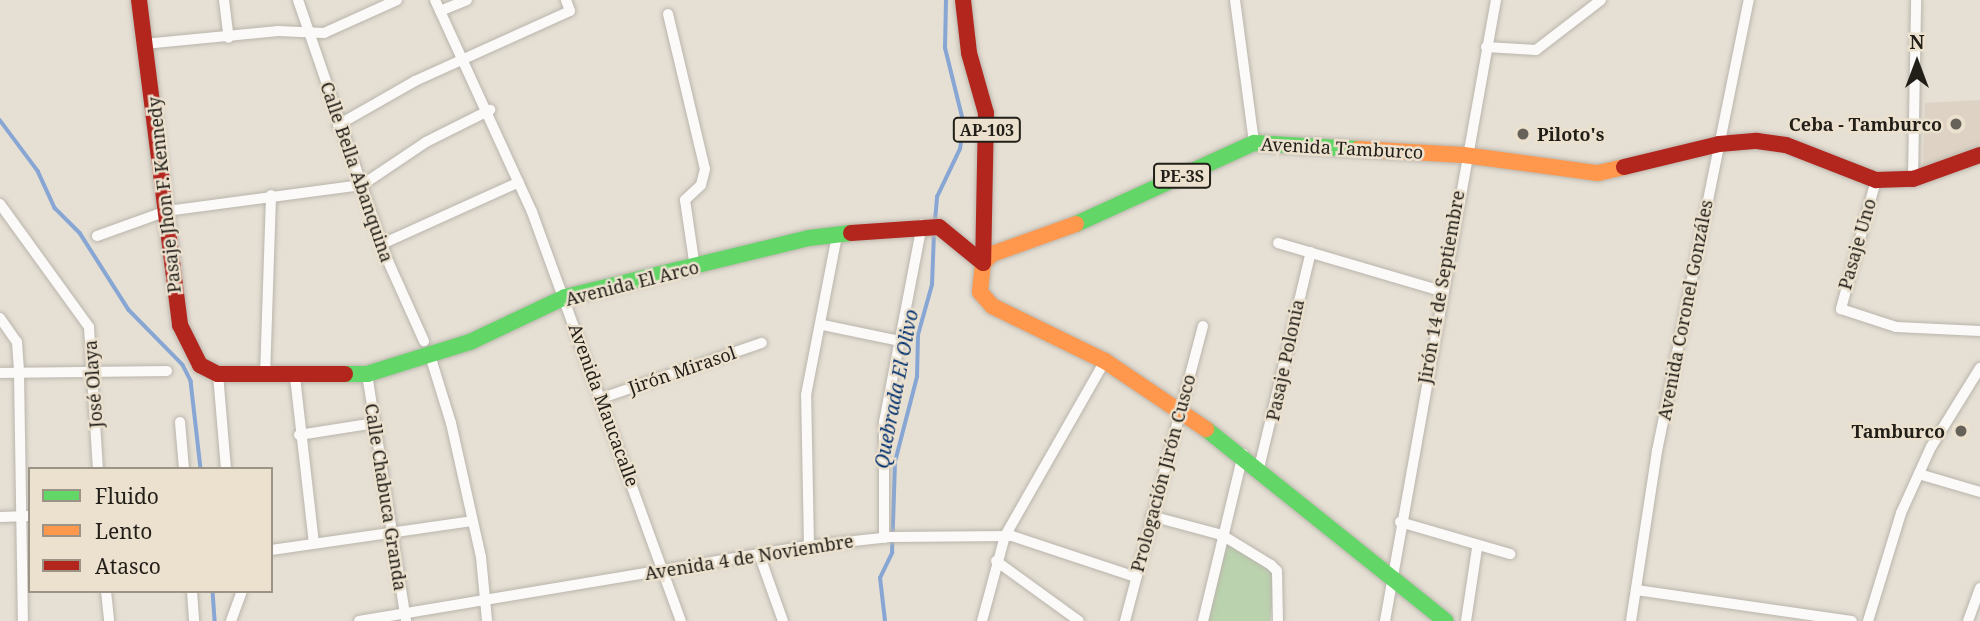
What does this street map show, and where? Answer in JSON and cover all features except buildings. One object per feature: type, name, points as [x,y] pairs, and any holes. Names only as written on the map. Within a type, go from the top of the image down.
[{"type":"main road","name":"Pasaje Jhon F. Kennedy","points":[[139,0],[180,325],[200,365],[218,374]]},
{"type":"main road","name":"AP-103","points":[[963,0],[969,53],[986,113],[983,263]]},
{"type":"main road","name":"Avenida Tamburco","points":[[983,263],[992,254],[1053,234],[1254,143],[1464,155],[1598,173],[1719,144],[1786,145],[1876,180],[1913,179],[1980,155]]},
{"type":"main road","points":[[930,226],[983,263],[980,292],[992,306],[1105,361],[1243,454],[1446,621]]},
{"type":"main road","name":"Avenida El Arco","points":[[218,374],[265,377],[367,374],[427,346],[470,342],[565,298],[837,235],[930,226]]},
{"type":"street","points":[[224,0],[229,38]]},
{"type":"street","name":"Calle Bella Abanquina","points":[[298,0],[311,33],[338,125],[382,244],[427,346],[472,521],[487,599],[487,621]]},
{"type":"street","points":[[144,44],[324,33],[397,0]]},
{"type":"street","name":"Avenida Maucacalle","points":[[435,0],[462,59],[490,110],[565,298],[681,621]]},
{"type":"street","points":[[440,11],[467,0]]},
{"type":"street","points":[[1235,0],[1254,143]]},
{"type":"street","name":"Jirón 14 de Septiembre","points":[[1385,621],[1390,574],[1464,155],[1496,0]]},
{"type":"street","points":[[1486,47],[1536,50],[1601,0]]},
{"type":"street","name":"Avenida Coronel Gonzáles","points":[[1631,621],[1657,451],[1749,0]]},
{"type":"street","points":[[1913,179],[1916,0]]},
{"type":"street","points":[[338,125],[568,5]]},
{"type":"street","points":[[668,14],[705,169],[701,185],[685,200],[695,268]]},
{"type":"street","points":[[97,236],[167,211],[271,195],[362,185],[426,142],[490,110]]},
{"type":"street","name":"Pasaje Uno","points":[[1876,180],[1842,309],[1896,327],[1980,331]]},
{"type":"street","points":[[382,244],[519,182]]},
{"type":"street","points":[[265,377],[271,195]]},
{"type":"street","name":"José Olaya","points":[[0,204],[89,327],[98,467]]},
{"type":"street","points":[[887,538],[881,465],[900,341],[930,226]]},
{"type":"street","points":[[809,545],[806,395],[823,325],[837,235]]},
{"type":"street","points":[[1278,243],[1441,291]]},
{"type":"street","name":"Pasaje Polonia","points":[[1259,467],[1311,252]]},
{"type":"street","points":[[0,318],[17,342],[17,517],[23,621]]},
{"type":"street","points":[[823,325],[900,341]]},
{"type":"street","name":"Prologación Jirón Cusco","points":[[1125,621],[1203,326]]},
{"type":"street","name":"Jirón Mirasol","points":[[602,398],[762,343]]},
{"type":"street","points":[[982,621],[996,561],[1005,536],[1105,361]]},
{"type":"street","points":[[1868,621],[1884,559],[1919,474],[1980,368]]},
{"type":"street","points":[[0,373],[93,374],[167,371]]},
{"type":"street","points":[[218,374],[226,467]]},
{"type":"street","name":"Calle Chabuca Granda","points":[[367,374],[405,617]]},
{"type":"street","points":[[295,377],[299,435],[313,543]]},
{"type":"street","points":[[180,422],[184,467]]},
{"type":"street","points":[[299,435],[375,423]]},
{"type":"street","points":[[1203,621],[1243,454]]},
{"type":"street","points":[[1919,474],[1980,492]]},
{"type":"street","points":[[0,517],[28,516]]},
{"type":"street","points":[[1151,516],[1222,535],[1277,571],[1278,621]]},
{"type":"street","points":[[273,550],[472,521]]},
{"type":"street","points":[[1400,522],[1477,548],[1510,554]]},
{"type":"street","name":"Avenida 4 de Noviembre","points":[[359,621],[405,617],[487,599],[809,545],[887,538],[1005,536],[1136,578]]},
{"type":"street","points":[[1466,621],[1477,548]]},
{"type":"street","points":[[759,554],[783,621]]},
{"type":"street","points":[[996,561],[1079,621]]},
{"type":"street","points":[[1968,621],[1980,589]]},
{"type":"street","points":[[1636,590],[1852,621]]},
{"type":"street","points":[[106,593],[108,621]]},
{"type":"street","points":[[192,593],[194,621]]},
{"type":"street","points":[[231,621],[241,593]]},
{"type":"shaded area","points":[[1980,100],[1980,149],[1923,169],[1925,103]]},
{"type":"green space","points":[[1227,541],[1276,571],[1270,621],[1206,621]]},
{"type":"waterway","name":"Quebrada El Olivo","points":[[935,221],[937,197],[960,149],[964,125],[945,48],[946,0]]},
{"type":"waterway","points":[[0,120],[38,171],[55,208],[80,233],[129,310],[183,365],[191,381],[201,467]]},
{"type":"waterway","name":"Quebrada El Olivo","points":[[885,621],[880,578],[892,553],[895,462],[917,377],[918,335],[932,285],[934,232]]},
{"type":"waterway","points":[[213,593],[215,621]]},
{"type":"traffic: fast","points":[[1076,224],[1254,143],[1358,149]]},
{"type":"traffic: fast","points":[[345,374],[367,374],[470,342],[565,297],[809,238],[851,233]]},
{"type":"traffic: fast","points":[[1206,429],[1446,621]]},
{"type":"traffic: slow","points":[[1358,149],[1464,155],[1598,173],[1624,167]]},
{"type":"traffic: slow","points":[[1076,224],[992,254],[983,263],[980,292],[992,306],[1105,361],[1206,429]]},
{"type":"traffic: jam","points":[[139,0],[180,325],[200,365],[218,374],[345,374]]},
{"type":"traffic: jam","points":[[963,0],[969,53],[986,113],[983,263]]},
{"type":"traffic: jam","points":[[1624,167],[1719,144],[1757,141],[1786,145],[1876,180],[1913,179],[1980,155]]},
{"type":"traffic: jam","points":[[851,233],[939,227],[983,263]]},
{"type":"place","name":"Ceba - Tamburco","points":[[1956,124]]},
{"type":"place","name":"Piloto's","points":[[1523,134]]},
{"type":"place","name":"Tamburco","points":[[1961,431]]}]
